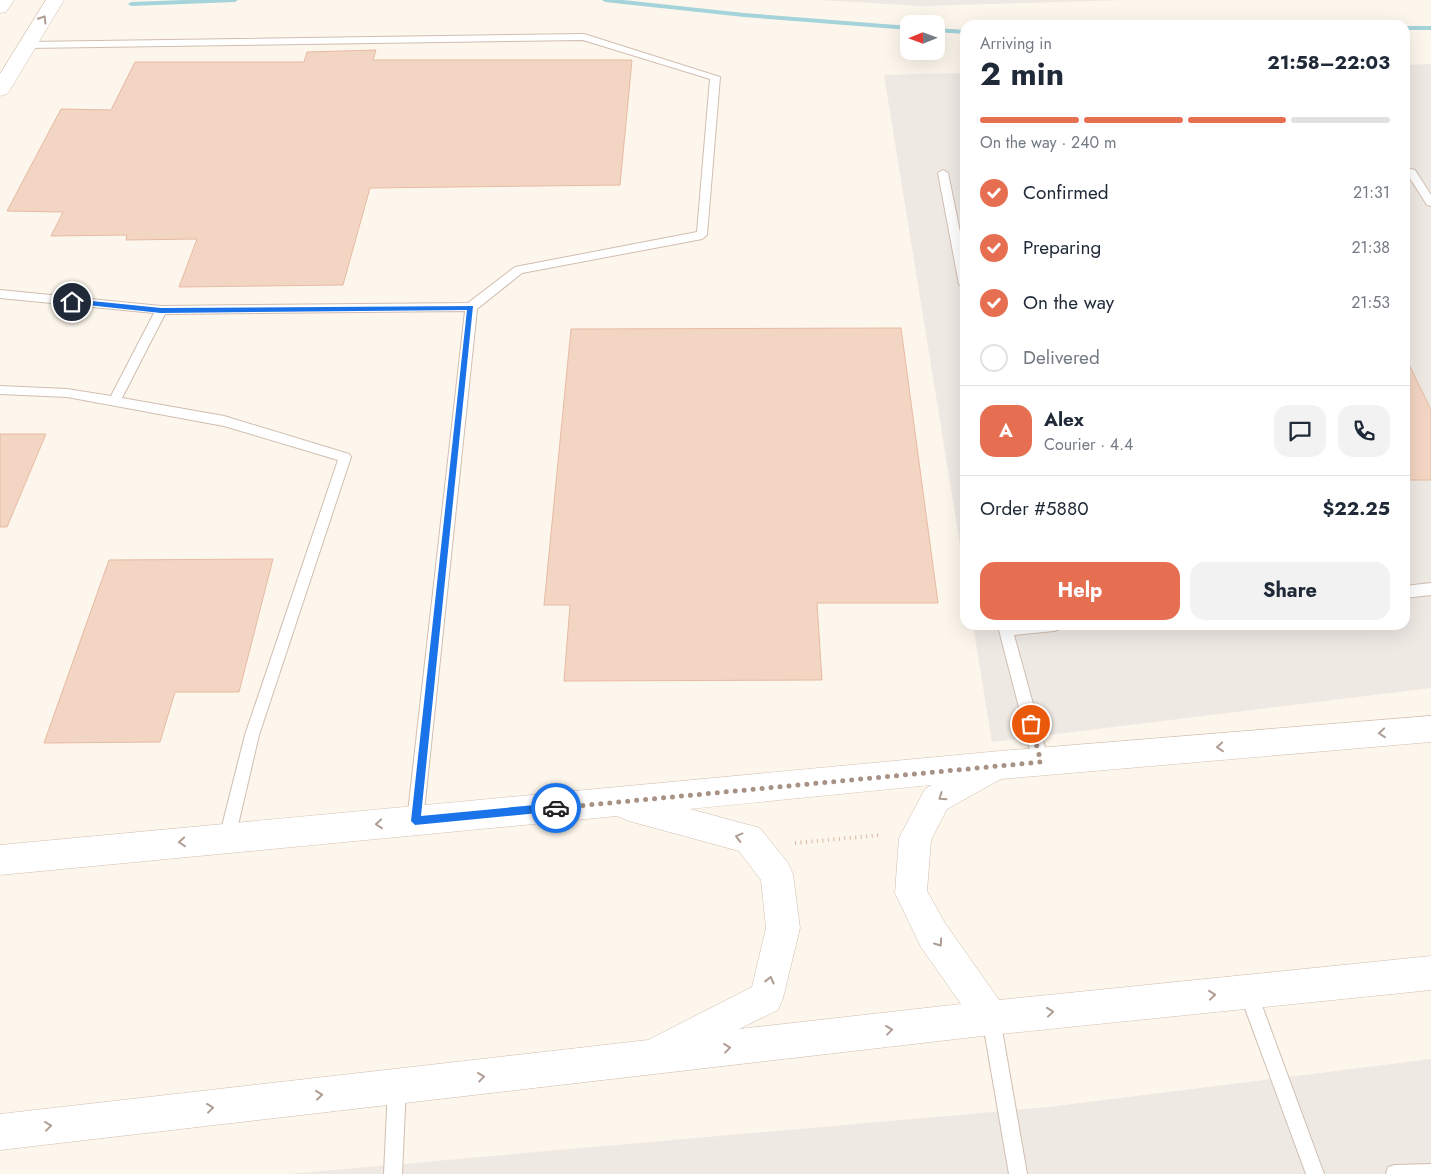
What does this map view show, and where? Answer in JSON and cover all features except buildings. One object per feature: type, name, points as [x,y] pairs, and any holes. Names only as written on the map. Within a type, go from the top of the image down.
[{"type":"street","points":[[0,8],[5,0]]},
{"type":"street","points":[[0,90],[55,0]]},
{"type":"street","points":[[0,860],[1000,765],[1431,729]]},
{"type":"street","points":[[991,1018],[933,935],[912,893],[915,838],[936,799],[1000,765]]},
{"type":"street","points":[[611,802],[749,840],[776,874],[783,928],[766,998],[644,1058]]},
{"type":"street","points":[[0,1132],[991,1018],[1431,973]]},
{"type":"lane","points":[[0,294],[161,310],[471,307],[519,270],[702,235],[715,77],[584,37],[27,45]]},
{"type":"lane","points":[[1411,172],[1431,204]]},
{"type":"lane","points":[[943,173],[960,259]]},
{"type":"lane","points":[[415,821],[471,307]]},
{"type":"lane","points":[[115,401],[161,310]]},
{"type":"lane","points":[[0,390],[67,393],[224,421],[345,457],[252,735],[227,838]]},
{"type":"lane","points":[[1410,591],[1431,589]]},
{"type":"lane","points":[[1007,630],[1041,762]]},
{"type":"lane","points":[[1248,992],[1315,1174]]},
{"type":"lane","points":[[991,1018],[1018,1174]]},
{"type":"lane","points":[[393,1174],[397,1086]]},
{"type":"lane","points":[[1395,1174],[1431,1174]]},
{"type":"path","points":[[791,843],[882,835]]},
{"type":"shaded area","points":[[820,0],[1125,0],[921,6]]},
{"type":"shaded area","points":[[1431,64],[1431,688],[992,742],[974,630],[1410,630],[1410,65]]},
{"type":"shaded area","points":[[960,73],[960,544],[884,75]]},
{"type":"shaded area","points":[[1431,1059],[1431,1174],[288,1174],[1048,1107]]},
{"type":"waterway","points":[[131,4],[235,0]]},
{"type":"waterway","points":[[605,0],[744,15],[900,27]]},
{"type":"waterway","points":[[1410,28],[1431,28]]},
{"type":"waterway","points":[[945,31],[960,32]]},
{"type":"way so far","points":[[556,808],[1041,762],[1031,724]]},
{"type":"route","points":[[72,302],[161,310],[471,307],[415,821],[556,808]]}]
